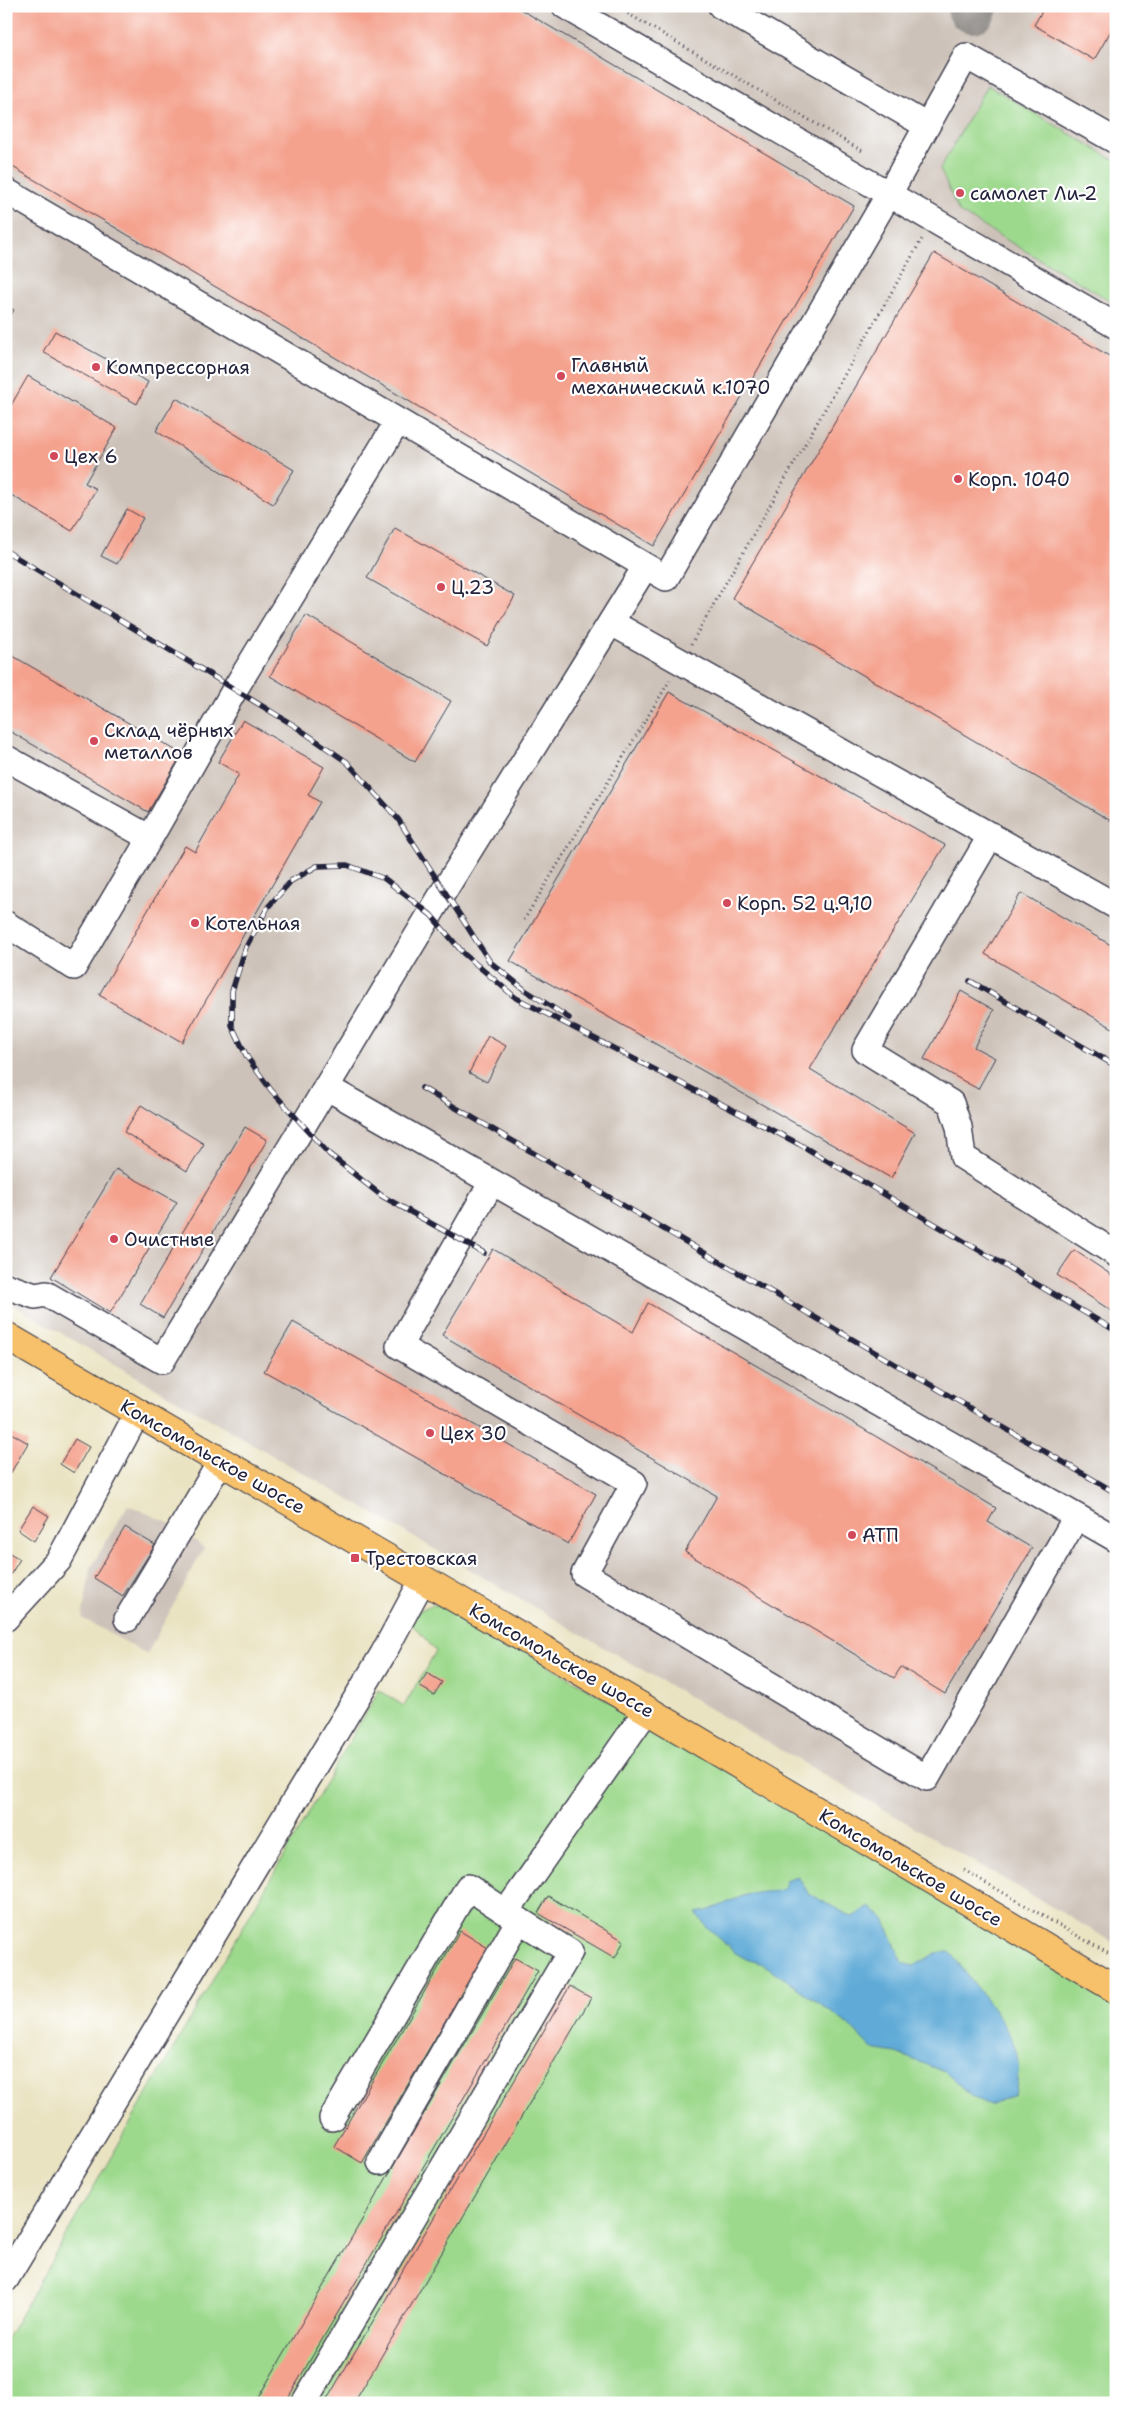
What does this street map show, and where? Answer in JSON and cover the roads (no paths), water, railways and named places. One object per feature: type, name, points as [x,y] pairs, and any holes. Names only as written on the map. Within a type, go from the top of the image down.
[{"type":"main road","name":"Комсомольское шоссе","points":[[6,1336],[647,1710],[1116,1990]]},
{"type":"street","points":[[565,6],[1116,326]]},
{"type":"street","points":[[721,6],[927,126]]},
{"type":"street","points":[[6,191],[666,578],[889,194],[966,56],[1116,141]]},
{"type":"street","points":[[6,924],[74,967],[235,689],[398,421]]},
{"type":"street","points":[[6,1286],[35,1296],[46,1294],[162,1361],[444,891],[645,567]]},
{"type":"street","points":[[612,623],[991,834],[1116,906]]},
{"type":"street","points":[[6,758],[150,838]]},
{"type":"street","points":[[991,834],[865,1050],[951,1103],[959,1127],[963,1157],[1116,1254]]},
{"type":"street","points":[[326,1087],[1116,1539]]},
{"type":"street","points":[[492,1182],[399,1346],[634,1483],[584,1574],[927,1778],[1076,1517]]},
{"type":"street","points":[[6,1618],[59,1560],[138,1412]]},
{"type":"street","points":[[127,1619],[221,1461]]},
{"type":"street","points":[[6,2279],[383,1654],[423,1579]]},
{"type":"street","points":[[380,2162],[512,1916],[647,1710]]},
{"type":"street","points":[[304,2403],[570,1952],[468,1888],[332,2118]]},
{"type":"water","points":[[798,1877],[809,1894],[852,1917],[870,1907],[884,1919],[903,1963],[914,1966],[936,1953],[949,1952],[952,1955],[981,1992],[1013,2042],[1018,2067],[1015,2094],[990,2105],[976,2099],[945,2072],[896,2053],[872,2049],[849,2025],[785,1979],[763,1964],[746,1959],[734,1952],[706,1926],[696,1913],[748,1895],[783,1889],[785,1881]]},
{"type":"railway","points":[[6,551],[295,726],[347,762],[398,819],[490,962],[525,990],[569,1018]]},
{"type":"railway","points":[[484,1253],[382,1196],[329,1154],[271,1090],[247,1057],[232,1026],[232,991],[246,947],[268,907],[291,881],[317,866],[347,865],[385,879],[431,915],[464,954],[516,998],[799,1144],[1116,1331]]},
{"type":"railway","points":[[970,981],[1116,1066]]},
{"type":"railway","points":[[422,1088],[1116,1493]]},
{"type":"place","name":"самолет Ли-2","points":[[960,193]]},
{"type":"place","name":"Компрессорная","points":[[96,367]]},
{"type":"place","name":"Главный механический к.1070","points":[[561,376]]},
{"type":"place","name":"Цех 6","points":[[54,456]]},
{"type":"place","name":"Корп. 1040","points":[[958,479]]},
{"type":"place","name":"Ц.23","points":[[441,587]]},
{"type":"place","name":"Склад чёрных металлов","points":[[94,741]]},
{"type":"place","name":"Корп. 52 ц.9,10","points":[[727,903]]},
{"type":"place","name":"Котельная","points":[[195,923]]},
{"type":"place","name":"Очистные","points":[[114,1239]]},
{"type":"place","name":"Цех 30","points":[[430,1433]]},
{"type":"place","name":"АТП","points":[[852,1535]]},
{"type":"place","name":"Трестовская","points":[[355,1558]]}]
